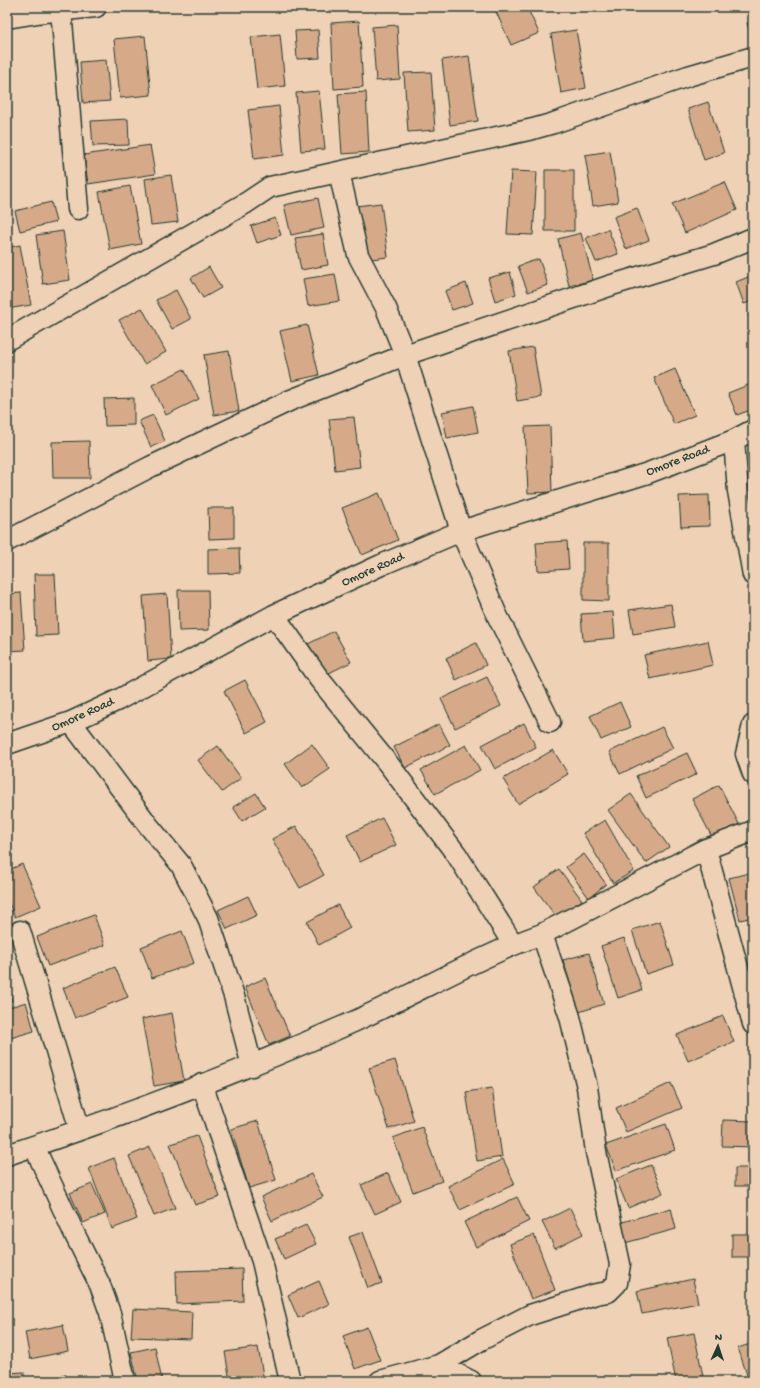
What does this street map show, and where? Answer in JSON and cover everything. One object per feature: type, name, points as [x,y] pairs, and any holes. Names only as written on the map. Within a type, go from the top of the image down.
[{"type":"street","points":[[7,18],[44,12],[96,7]]},
{"type":"street","points":[[62,10],[78,209]]},
{"type":"street","points":[[7,340],[246,203],[270,187],[547,126],[688,76],[753,57]]},
{"type":"street","points":[[339,172],[358,255],[386,308],[405,354],[461,531],[496,612],[550,722]]},
{"type":"street","points":[[7,541],[150,467],[291,400],[405,354],[612,285],[714,254],[753,238]]},
{"type":"street","name":"Omore Road","points":[[7,744],[71,722],[118,700],[274,616],[381,565],[461,531],[648,473],[734,440],[753,430]]},
{"type":"street","points":[[734,440],[738,491],[753,575]]},
{"type":"street","points":[[274,616],[320,680],[390,766],[457,855],[513,944]]},
{"type":"street","points":[[71,722],[148,825],[181,866],[208,918],[234,996],[252,1066]]},
{"type":"street","points":[[753,725],[746,754],[753,774]]},
{"type":"street","points":[[7,1155],[80,1130],[252,1066],[354,1021],[513,944],[542,934],[706,849],[753,831]]},
{"type":"street","points":[[706,849],[753,1024]]},
{"type":"street","points":[[20,931],[80,1130]]},
{"type":"street","points":[[380,1381],[439,1365],[481,1340],[530,1314],[596,1294],[608,1292],[617,1283],[620,1264],[596,1152],[588,1087],[570,1017],[542,934]]},
{"type":"street","points":[[202,1084],[262,1261],[290,1381]]},
{"type":"street","points":[[34,1146],[100,1285],[110,1313],[125,1381]]},
{"type":"street","points":[[439,1365],[471,1381]]},
{"type":"building","points":[[494,7],[527,7],[539,33],[511,45]]},
{"type":"building","points":[[359,21],[363,87],[334,89],[331,23]]},
{"type":"building","points":[[753,22],[753,43],[747,23]]},
{"type":"building","points":[[397,25],[400,79],[376,81],[372,27]]},
{"type":"building","points":[[318,30],[320,58],[297,59],[295,31]]},
{"type":"building","points":[[576,30],[586,88],[561,93],[551,34]]},
{"type":"building","points":[[280,34],[285,86],[257,89],[251,37]]},
{"type":"building","points":[[145,36],[151,95],[120,98],[114,39]]},
{"type":"building","points":[[469,56],[478,121],[450,125],[442,60]]},
{"type":"building","points":[[106,60],[110,101],[83,103],[80,62]]},
{"type":"building","points":[[431,72],[435,130],[408,132],[404,73]]},
{"type":"building","points":[[7,86],[9,86],[8,113],[7,113]]},
{"type":"building","points":[[319,91],[325,149],[301,151],[296,93]]},
{"type":"building","points":[[366,92],[369,152],[342,154],[338,94]]},
{"type":"building","points":[[708,102],[724,153],[704,160],[688,109]]},
{"type":"building","points":[[279,106],[284,155],[254,159],[248,110]]},
{"type":"building","points":[[128,119],[129,145],[93,146],[91,121]]},
{"type":"building","points":[[150,145],[155,174],[88,184],[84,155]]},
{"type":"building","points":[[610,151],[618,202],[593,206],[585,155]]},
{"type":"building","points":[[545,170],[574,170],[574,231],[545,231]]},
{"type":"building","points":[[511,171],[537,172],[533,235],[507,234]]},
{"type":"building","points":[[171,175],[178,222],[151,225],[145,179]]},
{"type":"building","points":[[725,182],[737,210],[685,233],[672,204]]},
{"type":"building","points":[[130,186],[141,244],[110,250],[99,192]]},
{"type":"building","points":[[318,198],[324,228],[291,235],[284,205]]},
{"type":"building","points":[[51,202],[56,222],[20,231],[15,211]]},
{"type":"building","points":[[381,203],[388,257],[363,260],[356,206]]},
{"type":"building","points":[[637,208],[649,240],[626,249],[614,217]]},
{"type":"building","points":[[275,218],[281,235],[257,243],[251,226]]},
{"type":"building","points":[[608,229],[618,254],[596,262],[586,238]]},
{"type":"building","points":[[63,231],[70,280],[43,284],[36,235]]},
{"type":"building","points":[[581,233],[593,280],[569,286],[558,239]]},
{"type":"building","points":[[323,234],[328,265],[301,270],[295,238]]},
{"type":"building","points":[[20,245],[31,305],[7,309],[7,248]]},
{"type":"building","points":[[539,259],[548,285],[528,292],[518,266]]},
{"type":"building","points":[[209,267],[221,288],[203,298],[191,278]]},
{"type":"building","points":[[510,272],[516,294],[495,301],[488,278]]},
{"type":"building","points":[[335,274],[340,301],[308,306],[303,279]]},
{"type":"building","points":[[753,275],[753,301],[744,304],[736,282]]},
{"type":"building","points":[[466,283],[473,303],[452,310],[445,291]]},
{"type":"building","points":[[176,290],[191,319],[172,329],[156,300]]},
{"type":"building","points":[[142,308],[166,352],[144,364],[119,320]]},
{"type":"building","points":[[753,313],[753,327],[748,315]]},
{"type":"building","points":[[307,325],[319,375],[292,381],[280,331]]},
{"type":"building","points":[[533,347],[541,397],[517,401],[509,351]]},
{"type":"building","points":[[229,351],[239,411],[214,415],[204,355]]},
{"type":"building","points":[[184,369],[199,399],[166,415],[152,385]]},
{"type":"building","points":[[675,369],[695,415],[674,424],[654,378]]},
{"type":"building","points":[[753,383],[753,409],[737,415],[728,393]]},
{"type":"building","points":[[134,398],[134,425],[105,426],[104,399]]},
{"type":"building","points":[[473,406],[478,432],[447,438],[442,412]]},
{"type":"building","points":[[153,415],[165,441],[151,447],[139,421]]},
{"type":"building","points":[[354,417],[360,467],[335,470],[329,419]]},
{"type":"building","points":[[550,426],[552,492],[528,493],[525,427]]},
{"type":"building","points":[[89,441],[90,478],[53,478],[52,442]]},
{"type":"building","points":[[379,493],[398,540],[362,555],[342,508]]},
{"type":"building","points":[[709,495],[710,526],[681,527],[679,496]]},
{"type":"building","points":[[208,508],[234,508],[234,538],[209,539]]},
{"type":"building","points":[[567,541],[569,569],[538,571],[536,543]]},
{"type":"building","points":[[583,543],[609,543],[609,601],[583,600]]},
{"type":"building","points":[[239,548],[240,573],[208,574],[208,549]]},
{"type":"building","points":[[34,574],[55,574],[58,635],[36,636]]},
{"type":"building","points":[[178,590],[208,590],[209,630],[179,631]]},
{"type":"building","points":[[21,593],[25,650],[7,651],[7,594]]},
{"type":"building","points":[[167,594],[171,659],[148,661],[143,596]]},
{"type":"building","points":[[671,604],[675,627],[633,634],[629,610]]},
{"type":"building","points":[[613,612],[615,638],[583,641],[581,614]]},
{"type":"building","points":[[334,631],[351,662],[325,675],[308,644]]},
{"type":"building","points":[[708,641],[713,665],[650,679],[644,655]]},
{"type":"building","points":[[476,643],[486,665],[456,680],[446,658]]},
{"type":"building","points":[[487,677],[501,706],[455,728],[441,699]]},
{"type":"building","points":[[245,680],[267,722],[246,733],[224,691]]},
{"type":"building","points":[[620,702],[631,727],[601,740],[590,716]]},
{"type":"building","points":[[524,723],[536,747],[495,769],[482,745]]},
{"type":"building","points":[[439,724],[450,745],[405,768],[394,747]]},
{"type":"building","points":[[662,727],[673,748],[620,774],[609,752]]},
{"type":"building","points":[[312,744],[330,769],[302,788],[285,764]]},
{"type":"building","points":[[466,745],[480,770],[435,794],[421,770]]},
{"type":"building","points":[[218,746],[241,778],[222,792],[198,760]]},
{"type":"building","points":[[553,750],[568,774],[518,804],[503,779]]},
{"type":"building","points":[[687,753],[697,774],[646,798],[636,776]]},
{"type":"building","points":[[719,785],[739,824],[712,837],[692,799]]},
{"type":"building","points":[[256,793],[265,807],[242,821],[233,807]]},
{"type":"building","points":[[631,794],[669,847],[646,863],[608,810]]},
{"type":"building","points":[[382,818],[396,845],[360,862],[347,835]]},
{"type":"building","points":[[605,820],[634,871],[613,883],[583,833]]},
{"type":"building","points":[[296,826],[324,875],[300,888],[272,839]]},
{"type":"building","points":[[584,854],[606,884],[589,898],[566,867]]},
{"type":"building","points":[[22,864],[41,906],[15,917],[7,899],[7,871]]},
{"type":"building","points":[[559,869],[582,900],[557,918],[534,887]]},
{"type":"building","points":[[753,872],[753,917],[740,920],[729,878]]},
{"type":"building","points":[[248,896],[257,915],[227,929],[218,910]]},
{"type":"building","points":[[338,905],[350,928],[319,945],[307,922]]},
{"type":"building","points":[[94,915],[105,945],[48,966],[37,937]]},
{"type":"building","points":[[660,921],[674,965],[646,974],[632,930]]},
{"type":"building","points":[[182,931],[194,963],[152,978],[141,947]]},
{"type":"building","points":[[624,938],[642,990],[618,998],[601,946]]},
{"type":"building","points":[[589,953],[604,1004],[579,1012],[563,960]]},
{"type":"building","points":[[115,967],[128,997],[75,1018],[63,988]]},
{"type":"building","points":[[265,978],[290,1036],[269,1045],[245,987]]},
{"type":"building","points":[[7,982],[12,1001],[7,1002]]},
{"type":"building","points":[[26,1002],[34,1031],[7,1039],[7,1008]]},
{"type":"building","points":[[172,1013],[184,1081],[154,1086],[142,1019]]},
{"type":"building","points":[[723,1016],[734,1042],[688,1061],[677,1035]]},
{"type":"building","points":[[395,1060],[414,1121],[389,1129],[369,1068]]},
{"type":"building","points":[[671,1083],[682,1108],[626,1132],[616,1108]]},
{"type":"building","points":[[492,1088],[502,1157],[477,1161],[466,1092]]},
{"type":"building","points":[[723,1120],[753,1121],[753,1147],[722,1146]]},
{"type":"building","points":[[258,1121],[276,1180],[249,1188],[231,1129]]},
{"type":"building","points":[[666,1124],[675,1150],[616,1171],[606,1145]]},
{"type":"building","points":[[422,1127],[442,1181],[413,1192],[393,1138]]},
{"type":"building","points":[[197,1136],[220,1197],[195,1205],[170,1144]]},
{"type":"building","points":[[150,1147],[175,1208],[154,1216],[129,1156]]},
{"type":"building","points":[[114,1158],[137,1219],[112,1229],[89,1168]]},
{"type":"building","points":[[503,1159],[515,1184],[460,1210],[448,1186]]},
{"type":"building","points":[[651,1165],[663,1193],[628,1208],[616,1179]]},
{"type":"building","points":[[735,1168],[753,1168],[753,1186],[735,1186]]},
{"type":"building","points":[[388,1173],[401,1202],[375,1214],[361,1185]]},
{"type":"building","points":[[311,1174],[323,1197],[272,1221],[261,1197]]},
{"type":"building","points":[[92,1184],[105,1214],[83,1223],[70,1193]]},
{"type":"building","points":[[517,1197],[529,1221],[476,1247],[464,1222]]},
{"type":"building","points":[[570,1208],[583,1234],[555,1248],[542,1222]]},
{"type":"building","points":[[671,1208],[676,1229],[625,1243],[619,1223]]},
{"type":"building","points":[[306,1225],[316,1244],[284,1259],[275,1239]]},
{"type":"building","points":[[363,1232],[382,1283],[368,1288],[349,1237]]},
{"type":"building","points":[[732,1234],[753,1234],[753,1257],[732,1257]]},
{"type":"building","points":[[534,1235],[555,1290],[531,1299],[510,1244]]},
{"type":"building","points":[[242,1269],[243,1301],[177,1304],[176,1271]]},
{"type":"building","points":[[693,1279],[698,1303],[642,1314],[637,1291]]},
{"type":"building","points":[[319,1281],[329,1304],[298,1318],[288,1295]]},
{"type":"building","points":[[133,1309],[192,1312],[191,1339],[131,1337]]},
{"type":"building","points":[[63,1325],[68,1351],[30,1359],[25,1332]]},
{"type":"building","points":[[367,1327],[380,1360],[355,1369],[343,1336]]},
{"type":"building","points":[[694,1333],[704,1381],[676,1381],[667,1338]]},
{"type":"building","points":[[753,1343],[753,1373],[747,1375],[738,1348]]},
{"type":"building","points":[[155,1347],[162,1381],[138,1381],[131,1352]]},
{"type":"building","points":[[258,1347],[264,1381],[230,1381],[225,1352]]},
{"type":"building","points":[[24,1372],[24,1381],[7,1381],[7,1373]]},
{"type":"building","points":[[65,1374],[67,1381],[44,1381]]}]
